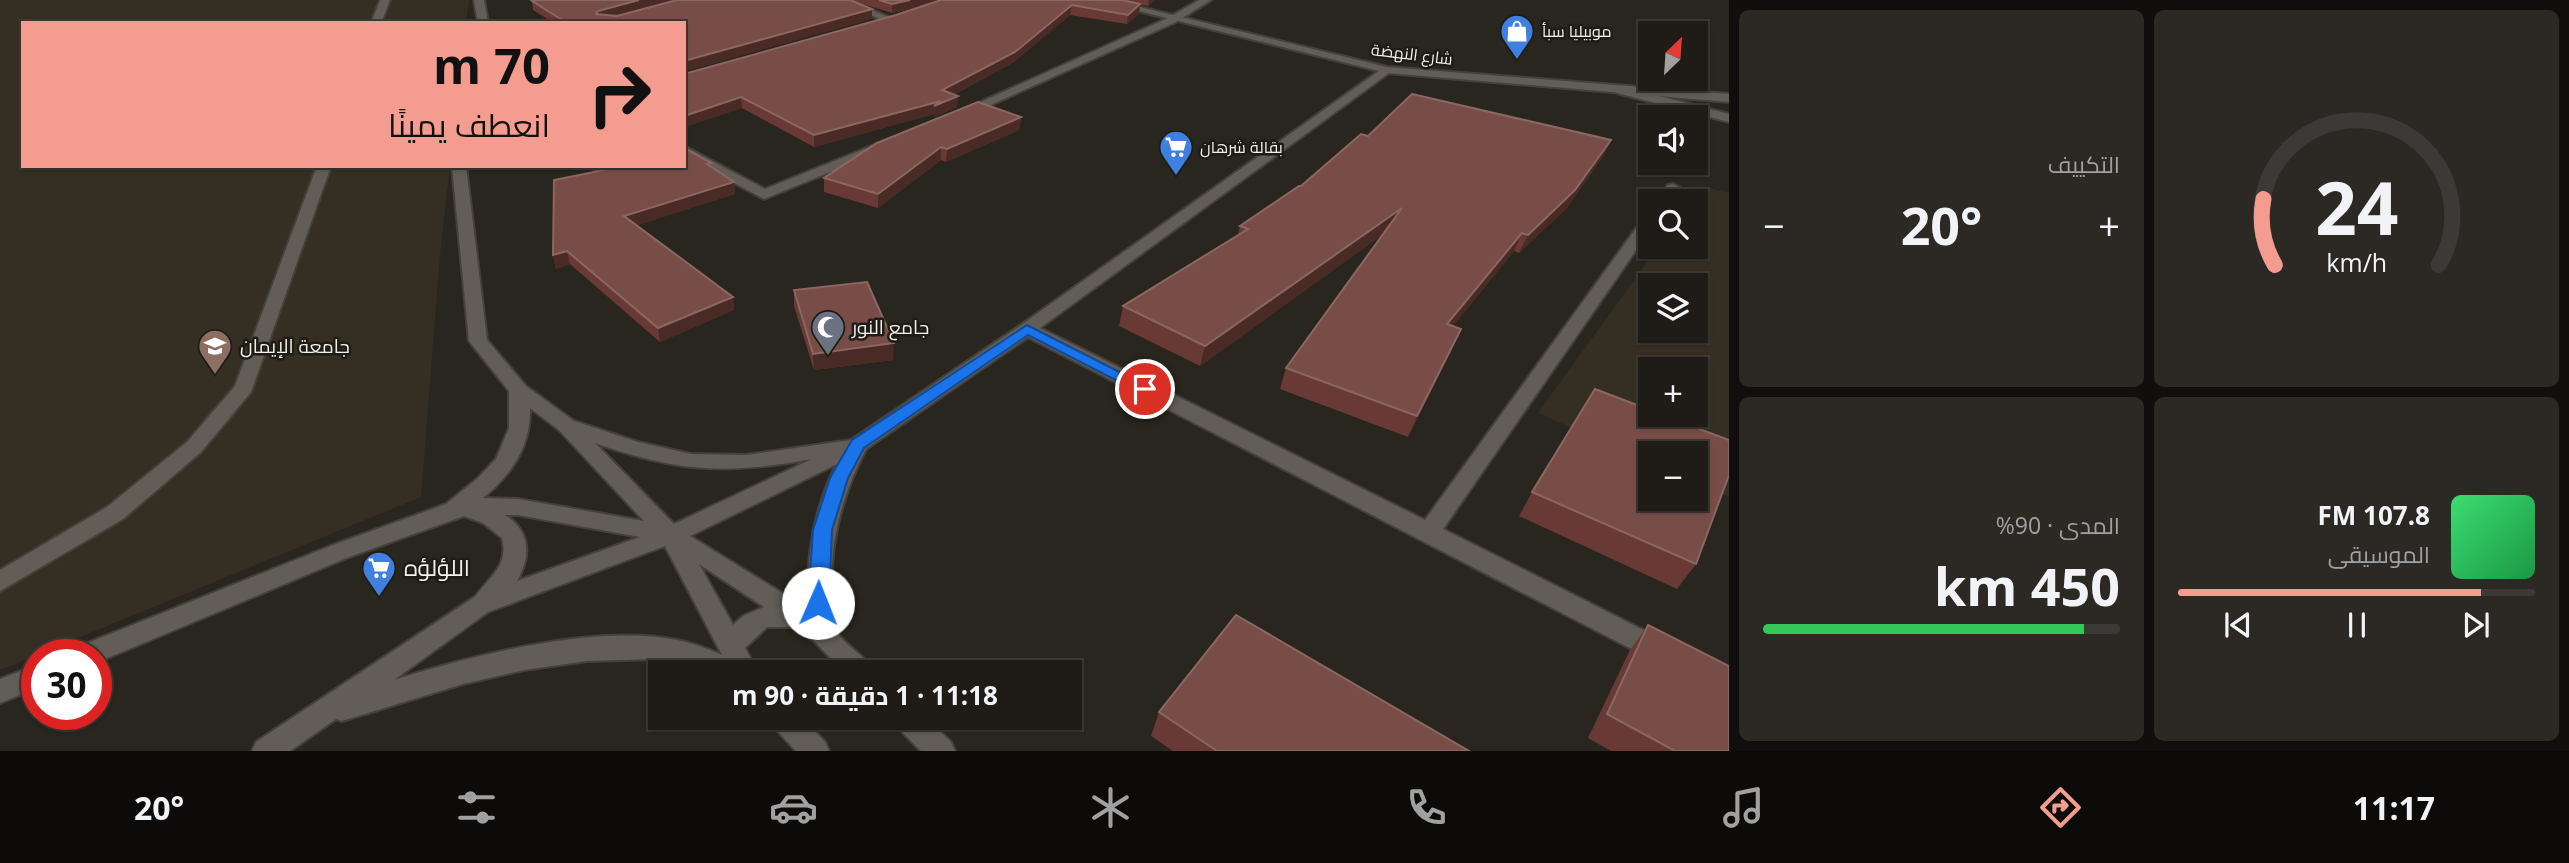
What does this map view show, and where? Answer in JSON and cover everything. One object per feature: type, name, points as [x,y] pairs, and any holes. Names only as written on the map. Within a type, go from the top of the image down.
[{"type":"street","points":[[377,21],[385,0]]},
{"type":"street","points":[[480,0],[482,21]]},
{"type":"street","points":[[839,0],[891,20]]},
{"type":"street","name":"شارع النهضة","points":[[1099,0],[1172,20],[1387,70],[1729,97]]},
{"type":"street","points":[[944,121],[1172,20],[1206,0]]},
{"type":"street","points":[[865,27],[904,16]]},
{"type":"street","points":[[479,606],[671,535],[858,444],[1027,329],[1387,70]]},
{"type":"street","points":[[1621,90],[1729,118]]},
{"type":"street","points":[[686,151],[764,195],[892,142]]},
{"type":"street","points":[[0,582],[116,513],[194,447],[244,388],[323,168]]},
{"type":"street","points":[[459,168],[478,341],[519,390],[566,425],[671,535],[801,618],[823,634],[849,660]]},
{"type":"street","points":[[1429,532],[1638,236]]},
{"type":"street","points":[[1027,329],[1681,662]]},
{"type":"street","points":[[448,511],[492,480],[514,447],[519,429],[519,390]]},
{"type":"street","points":[[566,425],[652,455],[712,463],[776,458],[858,444]]},
{"type":"street","points":[[823,634],[818,603],[822,530],[839,478],[858,444]]},
{"type":"street","points":[[112,645],[341,551],[448,511],[472,506],[518,507],[671,535]]},
{"type":"street","points":[[266,751],[479,606],[499,589],[512,572],[517,553],[515,537],[506,524],[491,515],[471,511],[448,511]]},
{"type":"street","points":[[671,535],[732,659]]},
{"type":"street","points":[[732,659],[752,621],[769,614],[801,618]]},
{"type":"street","points":[[311,720],[429,681],[560,653],[642,647],[732,659]]},
{"type":"street","points":[[0,691],[21,682]]},
{"type":"street","points":[[795,730],[815,751]]},
{"type":"street","points":[[920,730],[942,751]]},
{"type":"shaded area","name":"جامعة الإيمان","points":[[0,0],[469,0],[466,21],[21,21],[21,168],[450,168],[440,254],[421,497],[75,639],[21,639],[21,661],[0,670]]},
{"type":"shaded area","points":[[1701,186],[1729,193],[1729,497],[1708,487],[1708,441],[1638,441],[1638,457],[1538,413],[1638,275],[1638,343],[1708,343],[1708,273],[1639,273],[1649,259],[1708,259],[1708,189],[1699,189]]},
{"type":"building","points":[[639,0],[598,11],[596,14],[617,16],[677,0],[850,0],[872,9],[686,60],[686,21],[564,21],[532,1]]},
{"type":"building","points":[[879,0],[910,0],[892,4]]},
{"type":"building","points":[[941,0],[1122,0],[1140,4],[1128,15],[1072,5],[1015,52],[942,90],[958,96],[934,106],[941,101],[814,135],[741,97],[686,115],[686,73]]},
{"type":"building","points":[[1412,94],[1611,140],[1575,190],[1528,235],[1522,233],[1447,324],[1461,329],[1417,416],[1286,368],[1402,208],[1205,346],[1123,306],[1248,229],[1240,226],[1301,186],[1361,134],[1368,136]]},
{"type":"building","points":[[978,102],[1021,117],[947,149],[941,147],[878,194],[824,178],[877,143]]},
{"type":"building","points":[[686,149],[711,163],[707,164],[734,182],[624,216],[733,297],[658,328],[567,251],[553,255],[554,180],[609,169],[686,168]]},
{"type":"building","points":[[867,282],[894,343],[813,354],[794,290]]},
{"type":"building","points":[[1595,389],[1638,405],[1638,427],[1694,427],[1729,440],[1729,475],[1696,564],[1532,492]]},
{"type":"building","points":[[1236,615],[1469,751],[1217,751],[1159,712]]},
{"type":"building","points":[[1648,625],[1729,666],[1729,751],[1675,751],[1607,714]]},
{"type":"place","name":"موبيليا سبأ","points":[[1517,61]]},
{"type":"place","name":"بقالة شرهان","points":[[1176,177]]},
{"type":"place","name":"جامع النور","points":[[828,357]]},
{"type":"place","name":"جامعة الإيمان","points":[[215,376]]},
{"type":"place","name":"اللؤلؤه","points":[[379,598]]},
{"type":"route","points":[[818,603],[822,530],[839,478],[858,444],[1027,329],[1145,389]]}]
